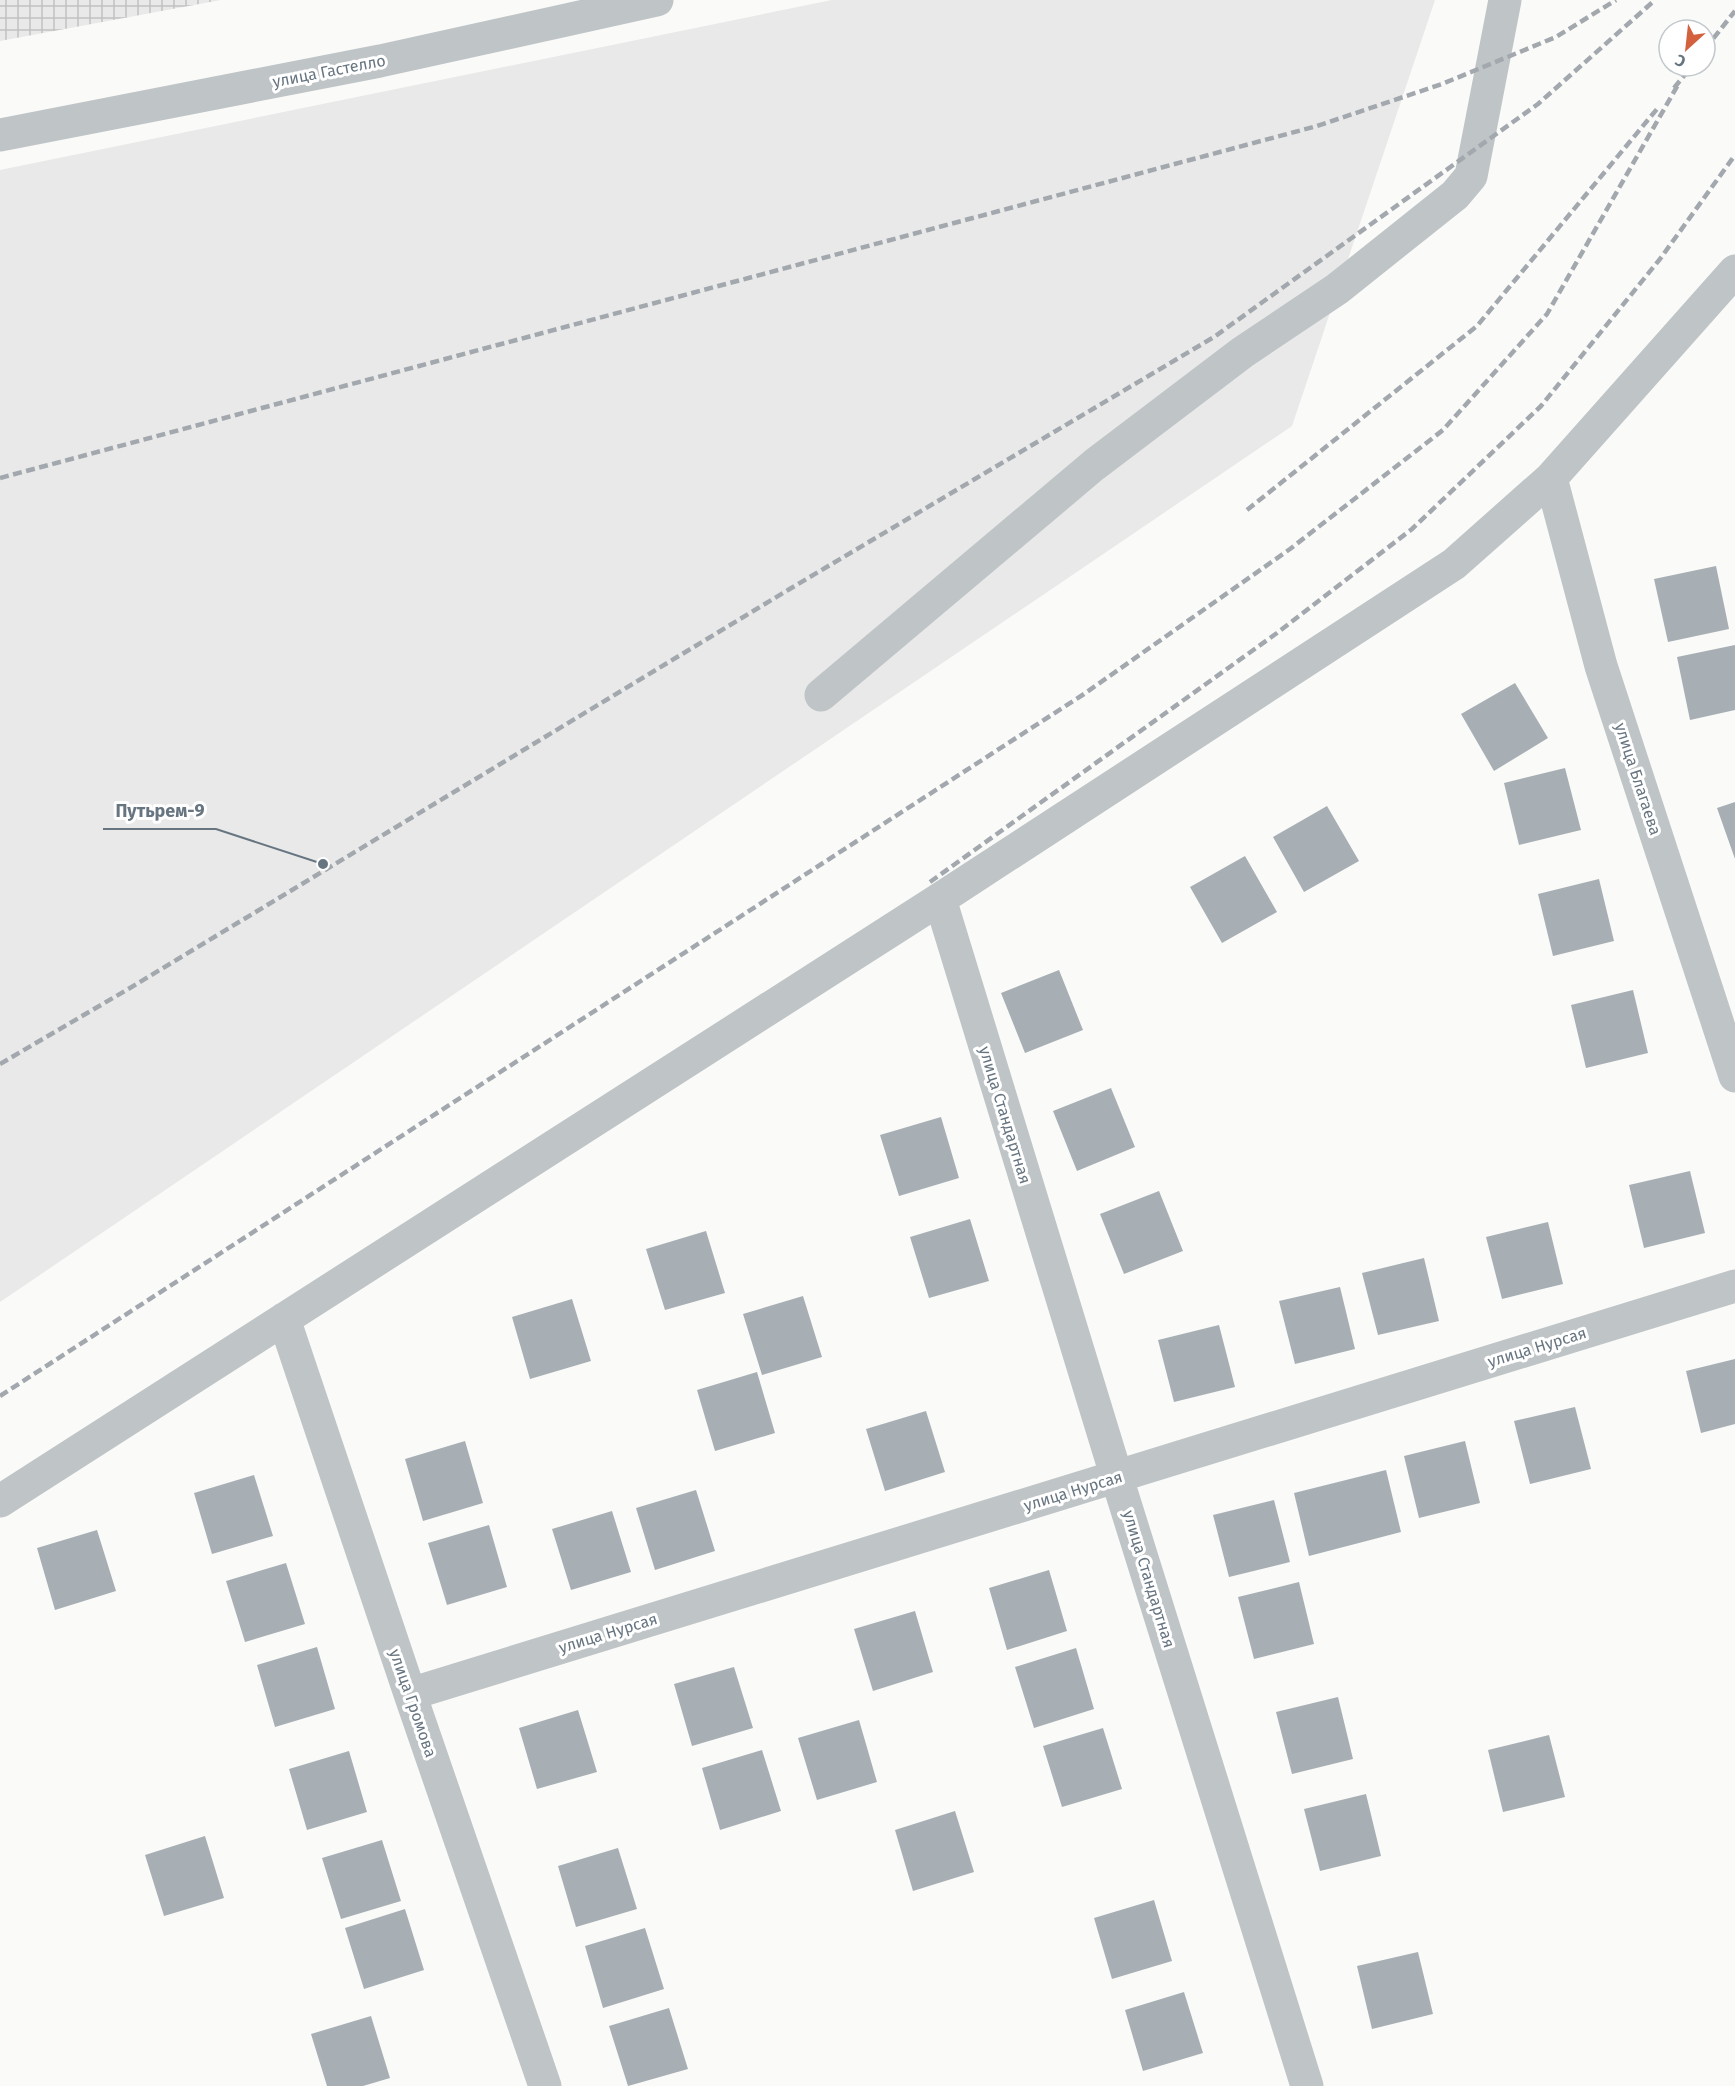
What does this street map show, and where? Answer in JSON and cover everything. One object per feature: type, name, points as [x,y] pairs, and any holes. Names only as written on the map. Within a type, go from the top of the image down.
[{"type":"street","name":"улица Гастелло","points":[[0,135],[380,61],[657,0]]},
{"type":"street","points":[[821,695],[1094,465],[1243,352],[1338,289],[1455,195],[1471,176],[1505,0]]},
{"type":"street","points":[[0,1501],[940,899],[1454,564],[1551,478],[1735,271]]},
{"type":"street","name":"улица Благаева","points":[[1551,478],[1600,666],[1735,1076]]},
{"type":"street","name":"улица Стандартная","points":[[940,899],[1117,1478],[1307,2086]]},
{"type":"street","name":"улица Нурсая","points":[[410,1694],[1735,1286]]},
{"type":"street","name":"улица Громова","points":[[284,1319],[545,2086]]},
{"type":"shaded area","points":[[0,0],[221,0],[0,41]]},
{"type":"shaded area","points":[[832,0],[1435,0],[1292,426],[0,1302],[0,170]]},
{"type":"building","points":[[1716,566],[1729,629],[1668,642],[1654,579]]},
{"type":"building","points":[[1735,645],[1735,710],[1690,720],[1677,657]]},
{"type":"building","points":[[1515,683],[1548,738],[1494,771],[1461,714]]},
{"type":"building","points":[[1565,768],[1581,830],[1519,845],[1504,783]]},
{"type":"building","points":[[1735,802],[1735,859],[1717,808]]},
{"type":"building","points":[[1327,806],[1359,861],[1304,892],[1273,837]]},
{"type":"building","points":[[1245,856],[1277,912],[1222,943],[1190,887]]},
{"type":"building","points":[[1599,879],[1614,941],[1553,956],[1538,894]]},
{"type":"building","points":[[1059,970],[1083,1030],[1025,1053],[1001,993]]},
{"type":"building","points":[[1633,990],[1648,1053],[1586,1068],[1571,1005]]},
{"type":"building","points":[[1111,1088],[1135,1147],[1077,1171],[1053,1111]]},
{"type":"building","points":[[941,1117],[959,1178],[899,1196],[880,1135]]},
{"type":"building","points":[[1690,1171],[1705,1233],[1644,1248],[1629,1185]]},
{"type":"building","points":[[1159,1191],[1183,1251],[1124,1274],[1100,1214]]},
{"type":"building","points":[[970,1219],[989,1281],[929,1298],[910,1237]]},
{"type":"building","points":[[1548,1222],[1563,1284],[1502,1299],[1486,1237]]},
{"type":"building","points":[[706,1231],[725,1293],[665,1310],[646,1249]]},
{"type":"building","points":[[1424,1258],[1439,1321],[1378,1335],[1362,1273]]},
{"type":"building","points":[[1340,1287],[1355,1349],[1295,1364],[1279,1301]]},
{"type":"building","points":[[803,1296],[822,1357],[762,1375],[743,1314]]},
{"type":"building","points":[[572,1299],[591,1361],[530,1379],[512,1317]]},
{"type":"building","points":[[1219,1325],[1235,1387],[1174,1402],[1158,1340]]},
{"type":"building","points":[[1735,1359],[1735,1424],[1701,1433],[1686,1371]]},
{"type":"building","points":[[757,1372],[775,1433],[715,1451],[697,1390]]},
{"type":"building","points":[[1575,1407],[1591,1469],[1530,1484],[1514,1421]]},
{"type":"building","points":[[926,1411],[945,1472],[885,1491],[866,1429]]},
{"type":"building","points":[[465,1441],[483,1503],[423,1521],[405,1459]]},
{"type":"building","points":[[1465,1441],[1480,1503],[1419,1518],[1404,1456]]},
{"type":"building","points":[[1386,1470],[1401,1532],[1309,1556],[1294,1493]]},
{"type":"building","points":[[254,1475],[273,1536],[212,1554],[194,1493]]},
{"type":"building","points":[[696,1490],[715,1551],[655,1570],[636,1508]]},
{"type":"building","points":[[1274,1500],[1290,1562],[1229,1577],[1213,1515]]},
{"type":"building","points":[[612,1511],[631,1572],[571,1590],[552,1529]]},
{"type":"building","points":[[489,1525],[507,1587],[447,1605],[428,1543]]},
{"type":"building","points":[[97,1530],[116,1591],[55,1610],[37,1548]]},
{"type":"building","points":[[286,1563],[305,1624],[245,1642],[226,1581]]},
{"type":"building","points":[[1049,1570],[1067,1631],[1007,1650],[989,1588]]},
{"type":"building","points":[[1299,1582],[1314,1644],[1254,1659],[1238,1597]]},
{"type":"building","points":[[915,1611],[933,1672],[873,1691],[854,1629]]},
{"type":"building","points":[[317,1647],[335,1709],[275,1727],[257,1665]]},
{"type":"building","points":[[1076,1648],[1094,1709],[1034,1728],[1015,1667]]},
{"type":"building","points":[[734,1667],[753,1728],[692,1746],[674,1684]]},
{"type":"building","points":[[1338,1697],[1353,1759],[1292,1774],[1276,1712]]},
{"type":"building","points":[[578,1710],[597,1772],[537,1789],[519,1728]]},
{"type":"building","points":[[859,1720],[877,1782],[817,1800],[798,1738]]},
{"type":"building","points":[[1103,1728],[1122,1789],[1062,1807],[1043,1746]]},
{"type":"building","points":[[1549,1735],[1565,1797],[1503,1812],[1488,1750]]},
{"type":"building","points":[[762,1750],[781,1811],[720,1830],[702,1768]]},
{"type":"building","points":[[349,1751],[367,1812],[307,1830],[289,1769]]},
{"type":"building","points":[[1366,1794],[1381,1856],[1320,1871],[1304,1809]]},
{"type":"building","points":[[955,1811],[974,1872],[913,1891],[895,1830]]},
{"type":"building","points":[[205,1836],[224,1898],[164,1916],[145,1855]]},
{"type":"building","points":[[382,1840],[401,1901],[341,1919],[322,1858]]},
{"type":"building","points":[[618,1848],[637,1909],[576,1927],[558,1866]]},
{"type":"building","points":[[1154,1900],[1172,1961],[1112,1979],[1094,1918]]},
{"type":"building","points":[[405,1909],[424,1970],[364,1989],[345,1928]]},
{"type":"building","points":[[645,1928],[664,1989],[603,2008],[585,1946]]},
{"type":"building","points":[[1418,1952],[1433,2014],[1372,2029],[1357,1966]]},
{"type":"building","points":[[1184,1992],[1203,2053],[1143,2071],[1125,2010]]},
{"type":"building","points":[[669,2008],[688,2069],[628,2086],[609,2026]]},
{"type":"building","points":[[371,2016],[390,2078],[363,2086],[327,2086],[311,2034]]},
{"type":"railway","points":[[0,478],[1317,126],[1442,84],[1556,37],[1616,0]]},
{"type":"railway","points":[[0,1064],[130,988],[788,590],[1214,337],[1538,104],[1655,0]]},
{"type":"railway","points":[[1717,34],[1735,11]]},
{"type":"railway","points":[[1674,88],[1682,78]]},
{"type":"railway","points":[[0,1396],[1084,694],[1290,549],[1443,430],[1547,314],[1679,83]]},
{"type":"railway","points":[[1247,510],[1477,326],[1657,109]]},
{"type":"railway","points":[[930,882],[1277,633],[1412,529],[1541,406],[1660,259],[1735,155]]},
{"type":"place","name":"Путьрем-9","points":[[323,864]]}]
